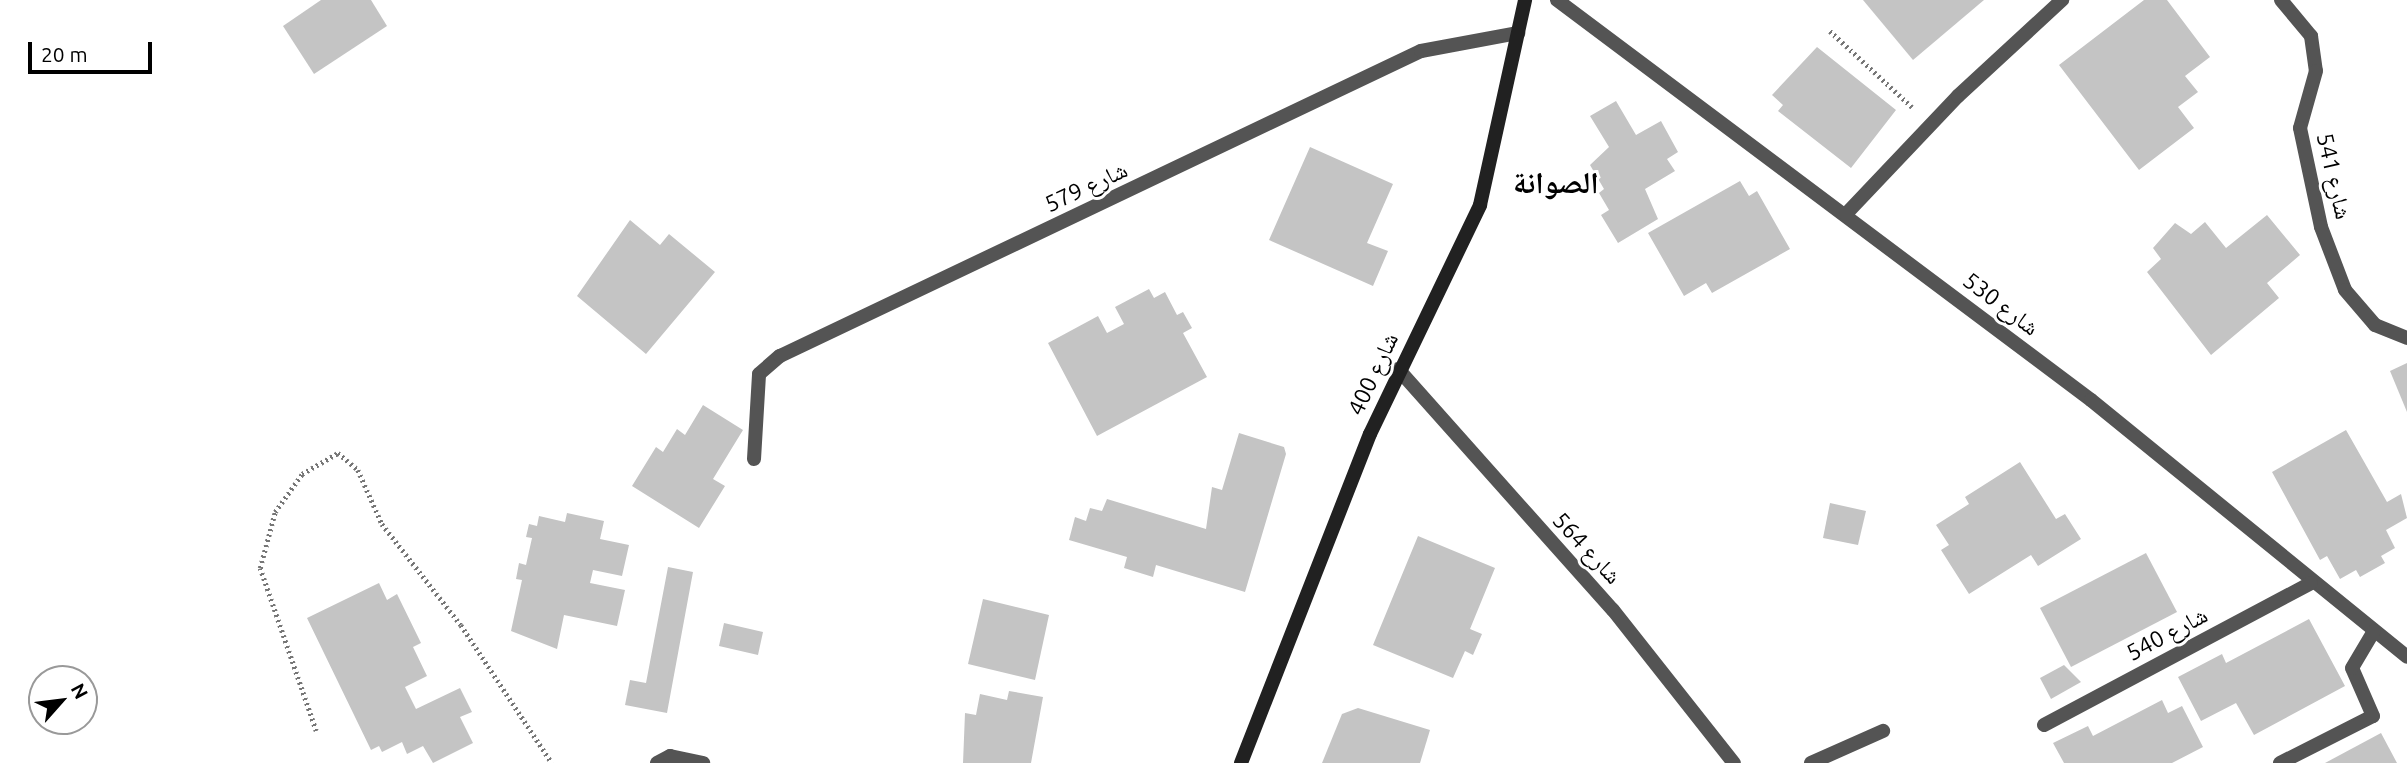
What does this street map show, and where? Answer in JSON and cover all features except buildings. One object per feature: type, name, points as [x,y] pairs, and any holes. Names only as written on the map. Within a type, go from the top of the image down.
[{"type":"main road","name":"شارع 400","points":[[1241,763],[1398,369],[1480,205],[1525,0]]},
{"type":"street","name":"شارع 530","points":[[1557,0],[2091,400],[2311,583],[2407,657]]},
{"type":"street","points":[[1846,214],[1931,124],[2062,0]]},
{"type":"street","name":"شارع 541","points":[[2281,0],[2311,36],[2316,71],[2300,128],[2321,227],[2345,290],[2375,325],[2407,338]]},
{"type":"street","name":"شارع 579","points":[[754,459],[759,374],[780,356],[1421,51],[1518,33]]},
{"type":"street","name":"شارع 564","points":[[1398,369],[1613,610],[1734,763]]},
{"type":"street","name":"شارع 540","points":[[2044,725],[2311,583]]},
{"type":"street","points":[[2280,763],[2373,716],[2352,668],[2374,631]]},
{"type":"street","points":[[1811,763],[1883,731]]},
{"type":"street","points":[[657,763],[670,756],[703,763]]},
{"type":"path","points":[[1830,31],[1931,124]]},
{"type":"path","points":[[316,731],[260,568],[275,512],[302,474],[338,453],[358,470],[382,524],[461,625],[552,763]]},
{"type":"district","name":"الصوانة","points":[[1556,182]]}]
